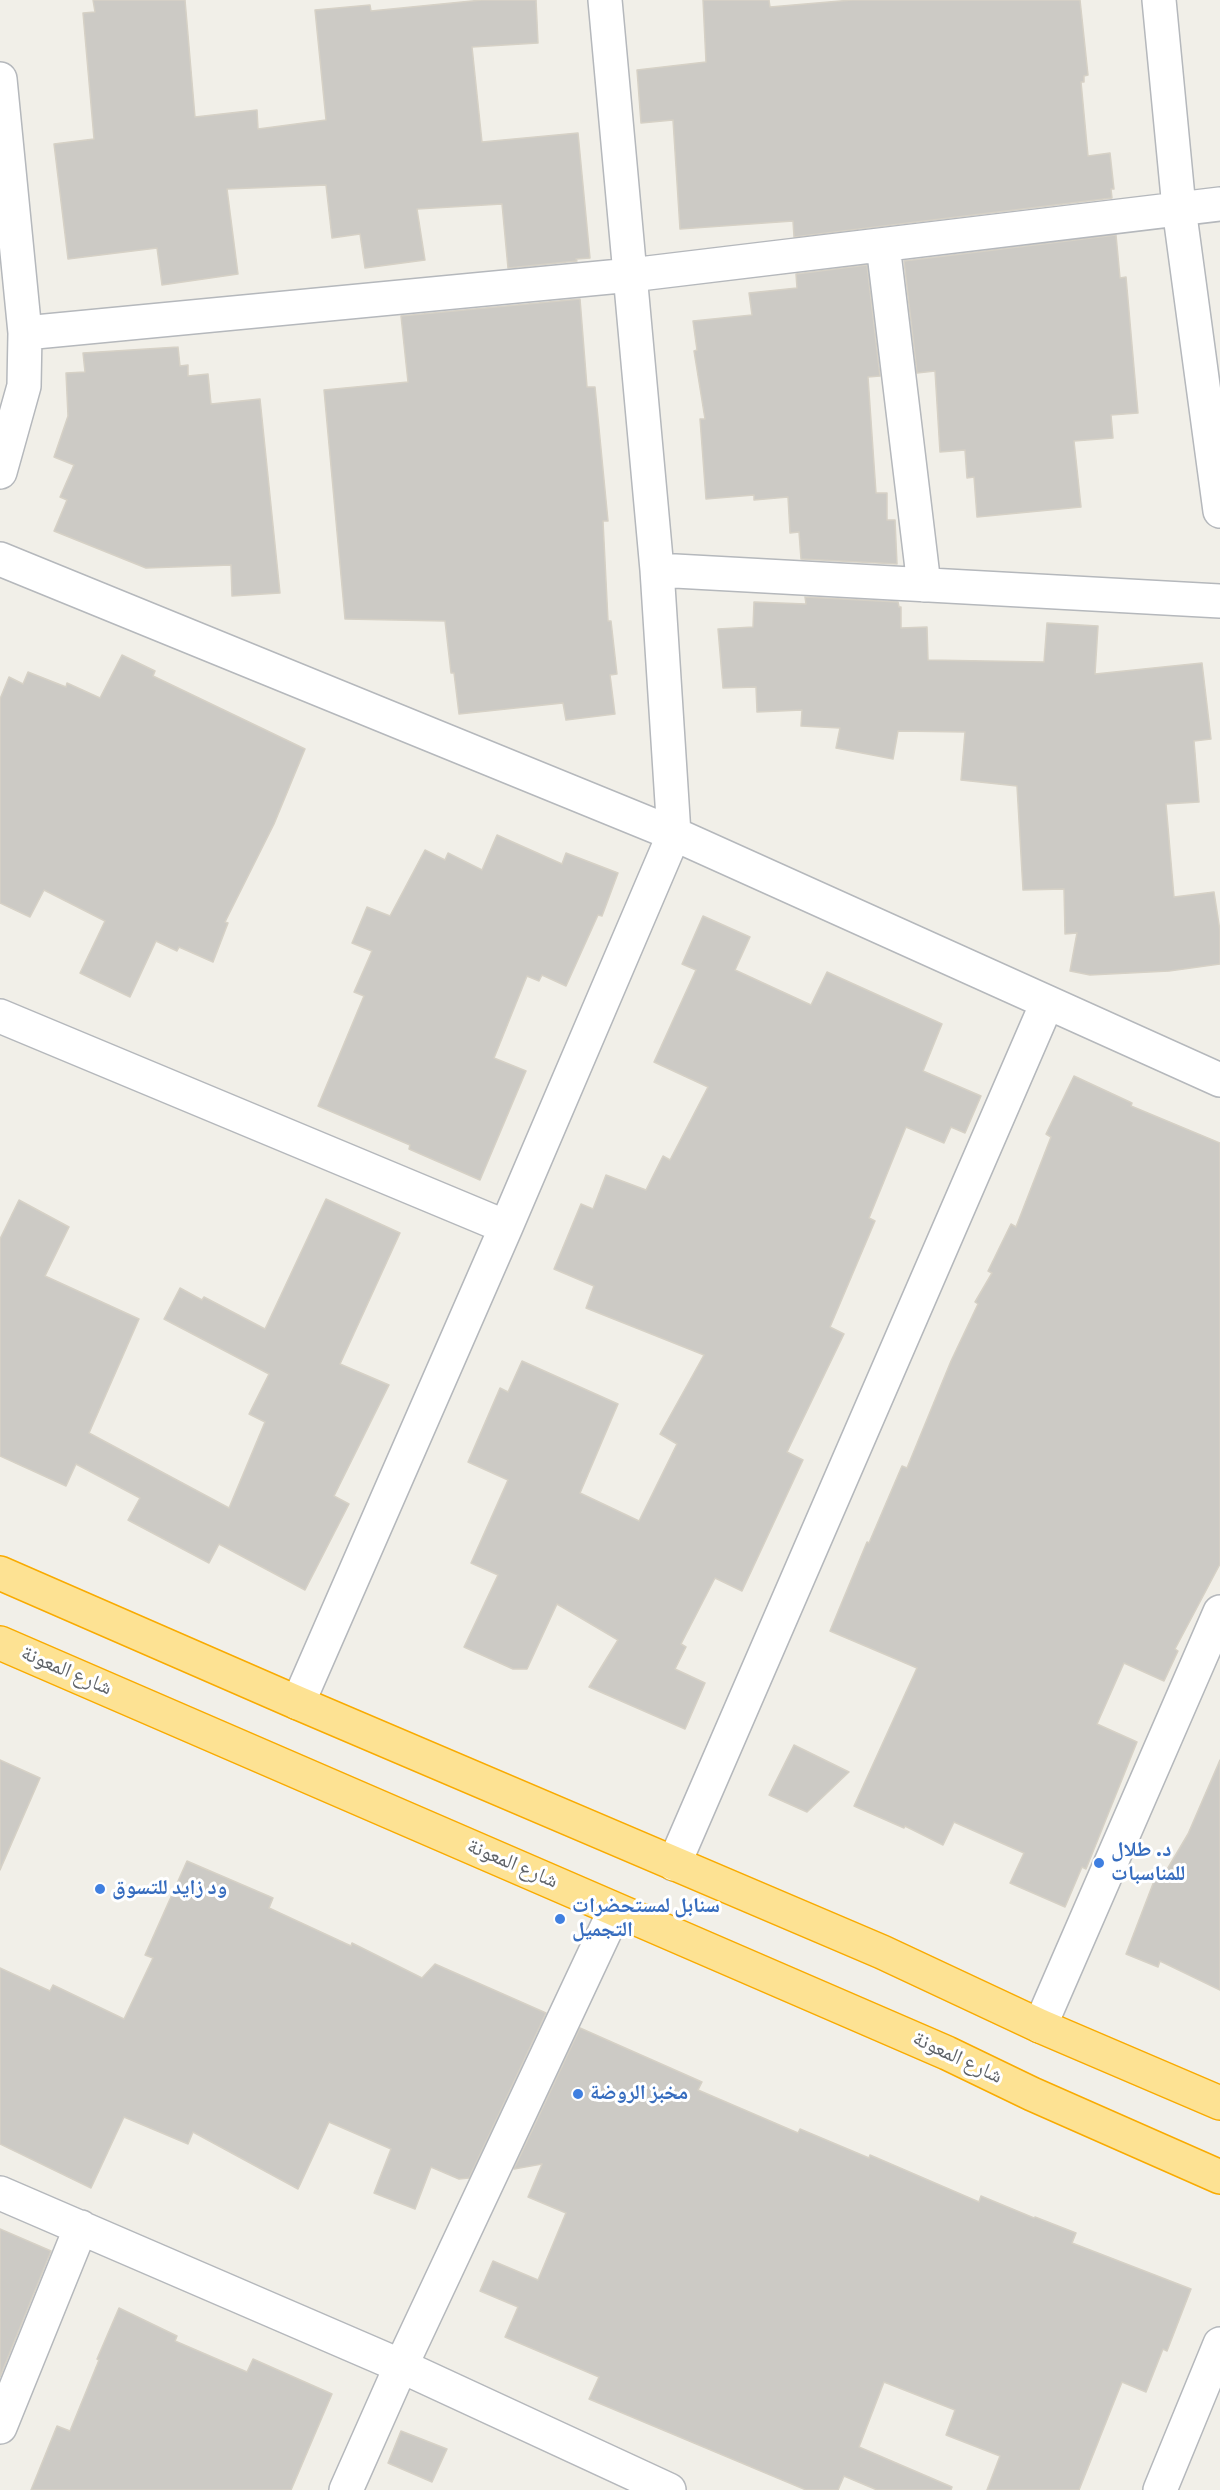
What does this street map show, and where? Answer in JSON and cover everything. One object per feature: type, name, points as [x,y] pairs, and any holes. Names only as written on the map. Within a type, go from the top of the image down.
[{"type":"highway","points":[[0,1573],[882,1952],[1040,2026],[1220,2103]]},
{"type":"highway","name":"شارع المعونة","points":[[0,1643],[947,2053],[1032,2094],[1220,2177]]},
{"type":"street","points":[[298,1703],[506,1227],[674,834],[657,570],[605,0]]},
{"type":"street","points":[[1160,0],[1179,208],[1220,511]]},
{"type":"street","points":[[0,79],[25,333],[24,386],[0,472]]},
{"type":"street","points":[[25,333],[631,275],[1220,204]]},
{"type":"street","points":[[883,245],[924,585]]},
{"type":"street","points":[[0,559],[674,834],[1220,1080]]},
{"type":"street","points":[[657,570],[1220,601]]},
{"type":"street","points":[[674,1864],[1047,1003]]},
{"type":"street","points":[[0,1016],[506,1227]]},
{"type":"street","points":[[1040,2026],[1220,1612]]},
{"type":"street","points":[[346,2490],[401,2366],[615,1910]]},
{"type":"street","points":[[0,2193],[401,2366],[669,2490]]},
{"type":"street","points":[[0,2427],[81,2227]]},
{"type":"street","points":[[1160,2490],[1220,2344]]},
{"type":"building","points":[[93,0],[185,0],[195,117],[257,110],[258,129],[326,120],[315,10],[370,5],[371,11],[482,0],[536,0],[538,43],[472,47],[482,142],[578,133],[590,258],[508,268],[502,204],[417,209],[425,260],[365,268],[360,234],[332,238],[326,185],[227,189],[238,274],[162,285],[157,248],[68,259],[54,144],[94,139],[83,13],[95,12]]},
{"type":"building","points":[[703,0],[769,0],[770,7],[852,0],[1080,0],[1088,75],[1084,76],[1084,82],[1081,82],[1088,156],[1110,153],[1114,189],[1111,189],[1112,198],[794,237],[793,221],[680,229],[673,120],[641,123],[637,70],[706,62]]},
{"type":"building","points":[[1116,235],[1120,278],[1126,277],[1138,413],[1111,415],[1113,438],[1074,441],[1081,507],[977,517],[974,477],[967,478],[965,450],[940,452],[935,371],[917,373],[904,261]]},
{"type":"building","points":[[867,265],[880,376],[868,377],[876,493],[887,493],[887,520],[895,520],[897,564],[801,559],[799,532],[790,533],[788,497],[754,500],[754,495],[706,499],[700,419],[705,419],[694,351],[697,350],[693,321],[752,315],[749,293],[797,288],[796,274]]},
{"type":"building","points":[[580,299],[587,387],[595,387],[608,521],[603,521],[608,621],[611,621],[617,674],[610,675],[615,714],[566,720],[563,703],[459,714],[454,673],[451,673],[445,621],[345,619],[324,390],[408,382],[401,316]]},
{"type":"building","points":[[178,347],[180,366],[188,365],[188,376],[208,374],[211,404],[260,399],[280,593],[232,596],[231,565],[146,568],[54,531],[67,500],[60,497],[74,465],[54,457],[68,416],[66,373],[85,372],[83,353]]},
{"type":"building","points":[[805,597],[898,602],[901,607],[901,628],[927,627],[928,660],[1044,662],[1047,623],[1098,626],[1095,674],[1202,663],[1211,739],[1194,741],[1199,802],[1166,804],[1174,897],[1214,892],[1220,931],[1220,964],[1169,971],[1090,975],[1070,971],[1077,933],[1065,934],[1064,889],[1023,890],[1017,786],[961,780],[965,732],[898,731],[893,759],[836,748],[840,728],[801,726],[802,710],[757,712],[756,687],[723,688],[718,629],[753,627],[754,602],[806,604]]},
{"type":"building","points":[[122,655],[155,671],[153,676],[305,749],[274,824],[225,922],[228,923],[213,962],[179,947],[177,951],[156,941],[130,997],[80,973],[105,921],[44,890],[30,917],[0,903],[0,699],[9,677],[23,684],[28,672],[66,687],[67,683],[100,698]]},
{"type":"building","points":[[497,835],[562,864],[566,853],[618,873],[602,916],[598,915],[566,986],[542,975],[539,981],[527,976],[494,1058],[526,1071],[480,1180],[409,1149],[410,1145],[318,1106],[364,996],[354,992],[372,951],[352,943],[367,907],[390,916],[425,850],[445,860],[448,853],[482,870]]},
{"type":"building","points":[[703,916],[750,937],[735,970],[811,1005],[827,972],[942,1024],[923,1071],[981,1096],[965,1133],[951,1127],[944,1143],[906,1127],[869,1218],[875,1221],[830,1327],[844,1334],[787,1452],[803,1460],[742,1591],[715,1578],[681,1644],[686,1647],[675,1669],[705,1683],[685,1729],[589,1687],[618,1640],[557,1604],[527,1669],[513,1669],[464,1647],[498,1575],[471,1563],[508,1480],[468,1462],[500,1388],[508,1392],[522,1361],[618,1404],[580,1493],[639,1521],[677,1444],[660,1434],[704,1355],[586,1308],[594,1286],[554,1269],[581,1204],[593,1209],[606,1175],[646,1190],[663,1156],[670,1160],[708,1087],[654,1062],[696,970],[682,964]]},
{"type":"building","points":[[1074,1076],[1132,1103],[1131,1106],[1220,1143],[1220,1564],[1175,1649],[1178,1651],[1164,1681],[1124,1663],[1097,1724],[1137,1742],[1086,1869],[1082,1867],[1065,1907],[1010,1883],[1024,1853],[954,1822],[943,1845],[905,1826],[904,1828],[854,1806],[917,1668],[830,1631],[902,1466],[907,1468],[951,1361],[978,1304],[975,1302],[992,1273],[988,1271],[1011,1224],[1016,1227],[1051,1137],[1046,1134]]},
{"type":"building","points":[[326,1199],[400,1233],[340,1364],[389,1385],[334,1496],[349,1504],[305,1590],[219,1544],[209,1563],[128,1520],[140,1498],[76,1464],[66,1486],[0,1456],[0,1239],[19,1200],[69,1227],[45,1276],[139,1319],[89,1433],[229,1508],[265,1422],[249,1414],[269,1374],[164,1319],[180,1288],[202,1300],[204,1297],[265,1329]]},
{"type":"building","points":[[794,1745],[849,1772],[807,1812],[769,1795]]},
{"type":"building","points":[[0,1760],[40,1778],[0,1870]]},
{"type":"building","points":[[1220,1760],[1220,1990],[1160,1961],[1158,1967],[1126,1954],[1156,1876],[1162,1878],[1188,1834]]},
{"type":"building","points":[[187,1861],[273,1898],[269,1908],[351,1946],[352,1943],[422,1978],[435,1964],[546,2013],[469,2178],[459,2179],[431,2167],[415,2209],[374,2193],[391,2149],[329,2122],[298,2189],[193,2132],[188,2144],[124,2117],[91,2188],[0,2144],[0,1968],[50,1991],[53,1985],[124,2019],[153,1958],[145,1955]]},
{"type":"building","points":[[580,2028],[702,2082],[698,2090],[798,2133],[800,2129],[869,2158],[870,2155],[979,2202],[981,2196],[1076,2233],[1072,2243],[1191,2289],[1167,2351],[1163,2349],[1146,2392],[1122,2382],[1079,2490],[987,2490],[1000,2456],[946,2435],[955,2410],[884,2382],[859,2447],[952,2487],[951,2490],[877,2490],[844,2476],[838,2490],[806,2490],[589,2399],[599,2377],[505,2337],[518,2307],[480,2291],[493,2261],[538,2280],[566,2213],[528,2197],[542,2164],[514,2169]]},
{"type":"building","points":[[0,2229],[51,2251],[0,2377]]},
{"type":"building","points":[[119,2308],[177,2336],[175,2341],[247,2372],[253,2359],[332,2394],[291,2490],[31,2490],[57,2426],[70,2431]]},
{"type":"building","points":[[401,2431],[447,2449],[432,2482],[388,2463]]},
{"type":"place","name":"د. طلال للمناسبات","points":[[1099,1863]]},
{"type":"place","name":"ود زايد للتسوق","points":[[100,1889]]},
{"type":"place","name":"سنابل لمستحضرات التجميل","points":[[560,1919]]},
{"type":"place","name":"مخبز الروضة","points":[[578,2094]]}]
